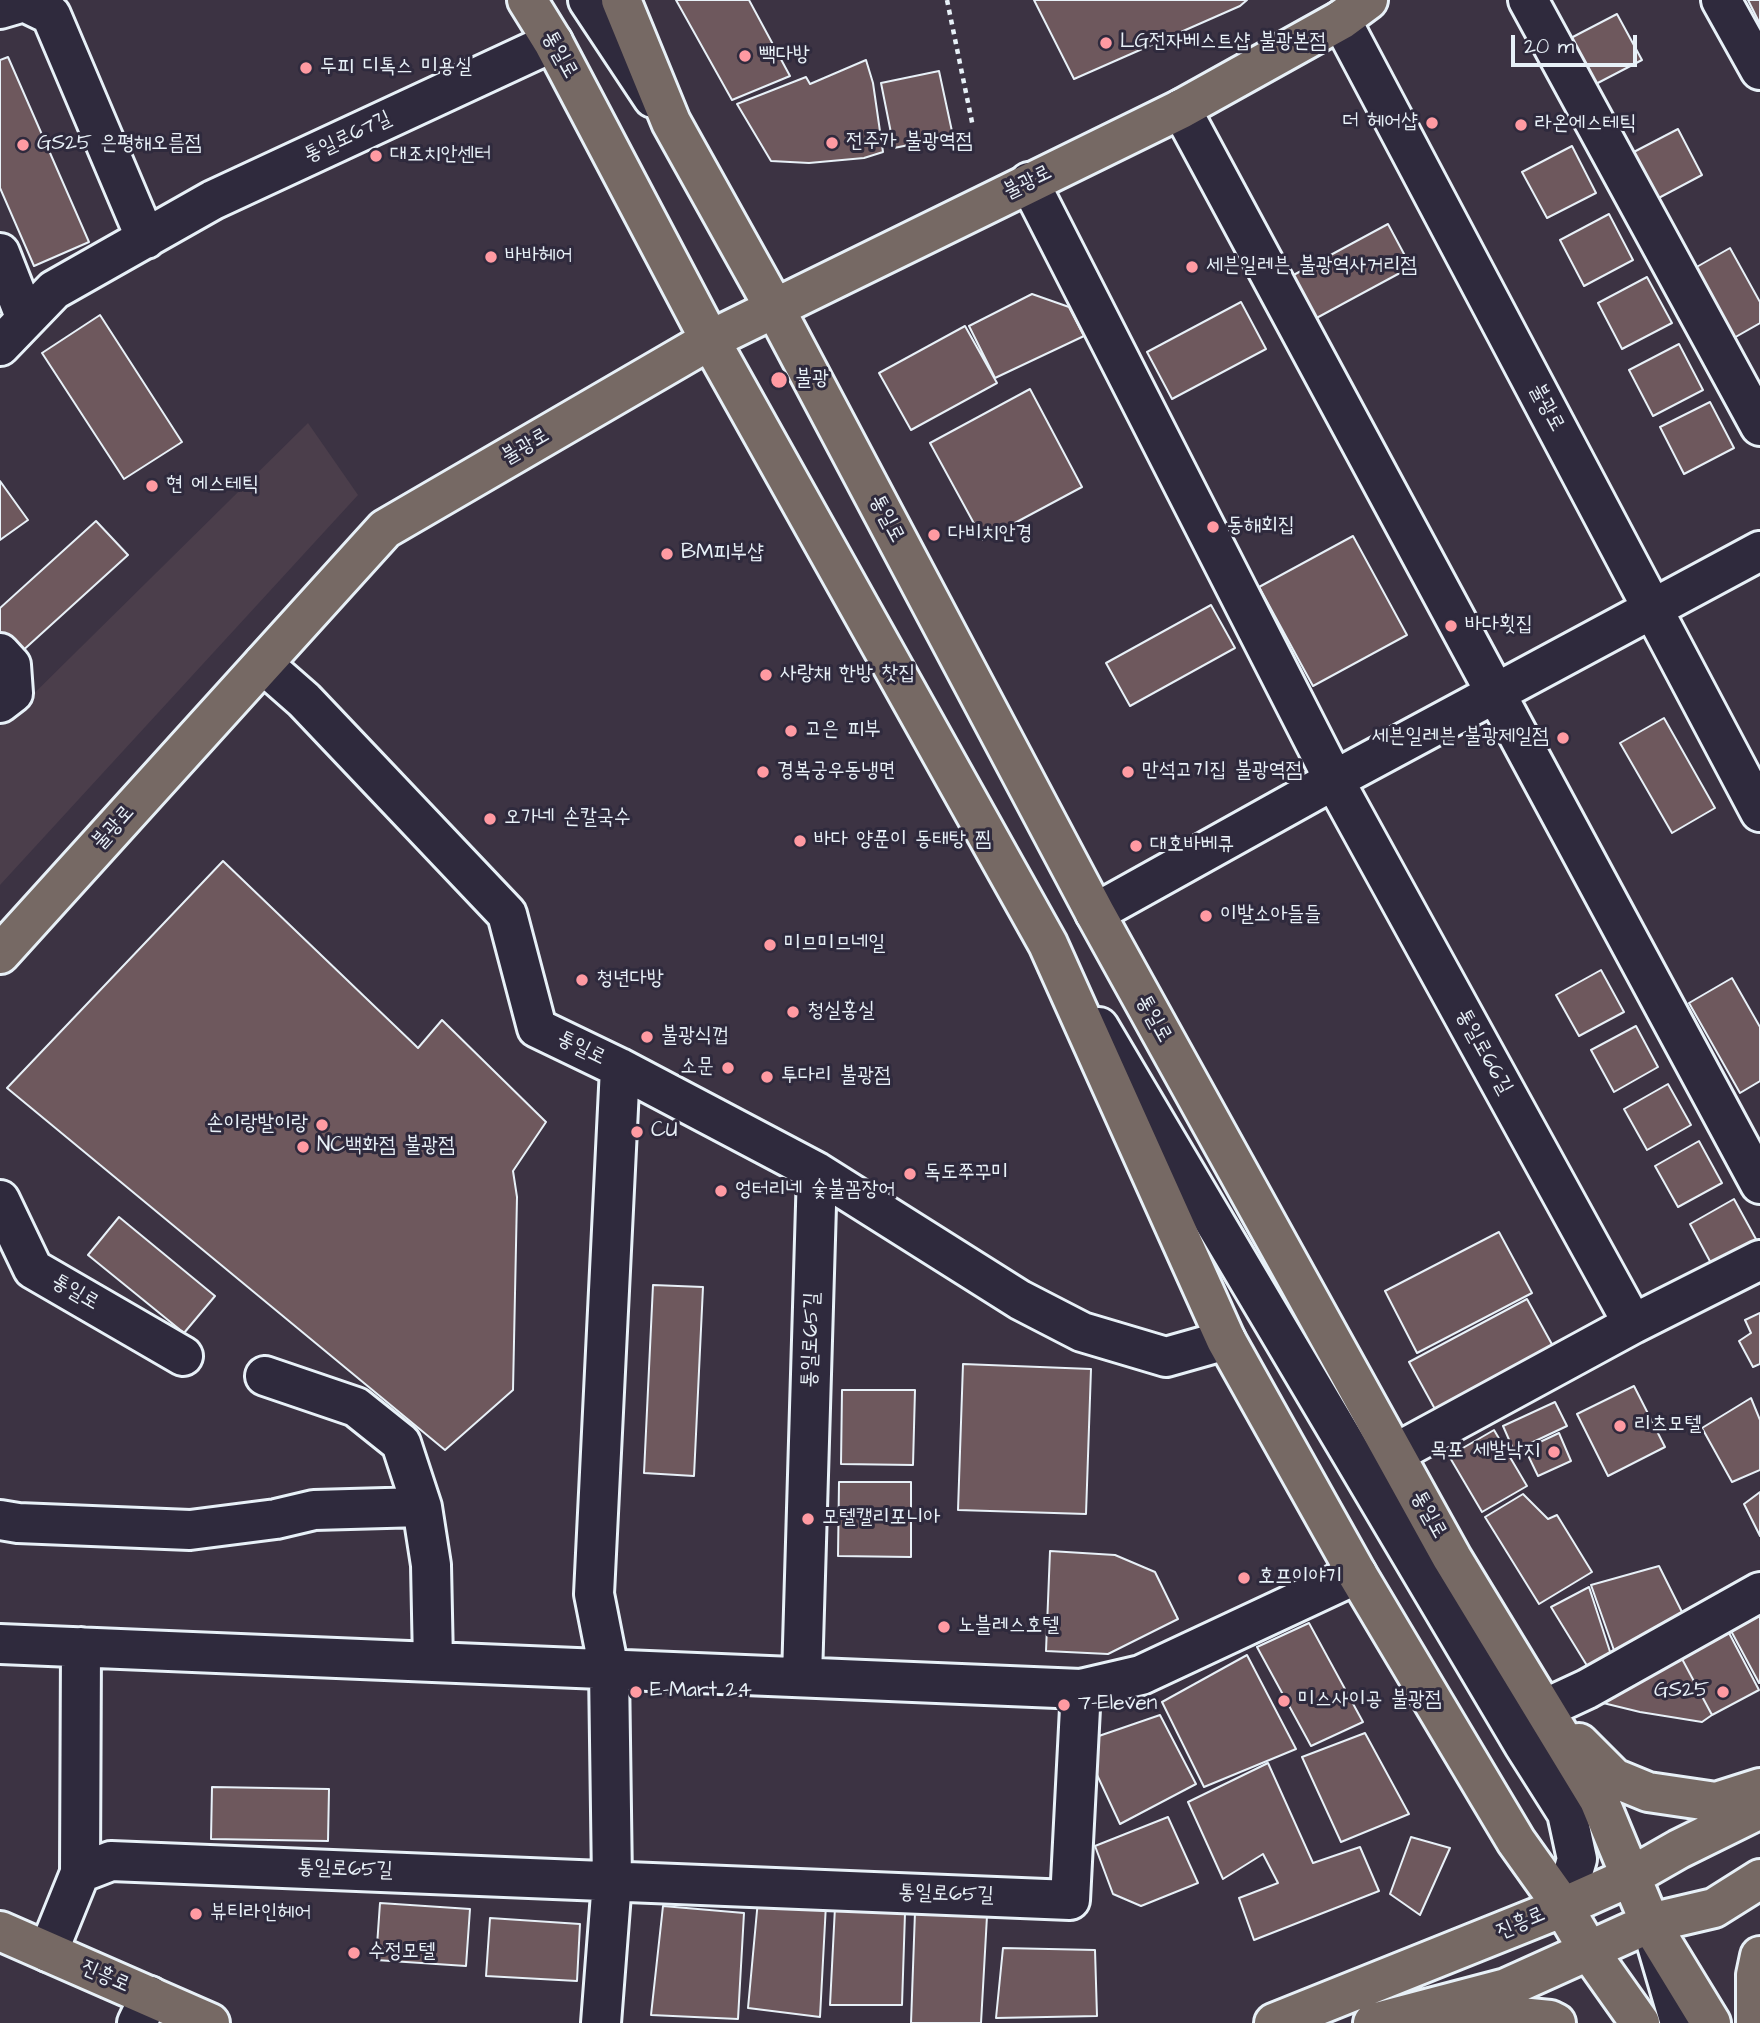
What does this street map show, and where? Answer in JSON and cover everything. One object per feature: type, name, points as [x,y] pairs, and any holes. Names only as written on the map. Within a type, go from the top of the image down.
[{"type":"main road","name":"통일로","points":[[527,0],[553,42],[710,340],[1048,944],[1226,1340],[1357,1574],[1516,1840],[1640,2023]]},
{"type":"main road","name":"통일로","points":[[621,0],[671,122],[774,307],[1095,913],[1451,1558],[1599,1800],[1650,1923],[1711,2023]]},
{"type":"main road","name":"불광로","points":[[0,954],[385,529],[710,340],[1181,109],[1354,10]]},
{"type":"main road","points":[[1544,1709],[1614,1778],[1648,1792],[1716,1802],[1760,1788]]},
{"type":"main road","name":"진흥로","points":[[1274,2023],[1563,1907],[1630,1877],[1760,1809]]},
{"type":"main road","points":[[1380,2020],[1506,1989],[1650,1923],[1714,1908],[1760,1879]]},
{"type":"main road","name":"진흥로","points":[[0,1931],[47,1952],[143,2010],[210,2023]]},
{"type":"main road","points":[[1756,2023],[1756,1975],[1760,1956]]},
{"type":"main road","points":[[1380,2020],[1489,2014],[1550,2020],[1556,2023]]},
{"type":"street","points":[[588,0],[630,66],[671,122]]},
{"type":"street","points":[[1528,0],[1760,426]]},
{"type":"street","points":[[1721,0],[1760,70]]},
{"type":"street","points":[[0,9],[24,2],[51,15],[146,239]]},
{"type":"street","name":"불광로","points":[[1354,10],[1653,610]]},
{"type":"street","name":"통일로67길","points":[[0,346],[54,290],[213,201],[553,42]]},
{"type":"street","points":[[1181,109],[1760,1184]]},
{"type":"street","name":"통일로66길","points":[[1029,182],[1334,780],[1633,1324]]},
{"type":"street","points":[[0,253],[26,319]]},
{"type":"street","points":[[1095,913],[1334,780],[1760,551]]},
{"type":"street","points":[[1653,610],[1760,812]]},
{"type":"street","points":[[0,653],[11,664],[13,693],[0,703]]},
{"type":"street","name":"통일로","points":[[263,664],[304,700],[507,914],[537,1028],[620,1068],[817,1172],[1020,1300],[1083,1332],[1167,1357],[1226,1340]]},
{"type":"street","points":[[1048,944],[1142,1096],[1448,1618],[1567,1814],[1577,1859],[1563,1907]]},
{"type":"street","points":[[601,2023],[612,1881],[609,1670],[594,1594],[620,1068]]},
{"type":"street","name":"통일로65길","points":[[802,1677],[817,1172]]},
{"type":"street","name":"통일로","points":[[0,1200],[33,1269],[183,1356]]},
{"type":"street","points":[[1395,1454],[1633,1324],[1760,1260]]},
{"type":"street","points":[[265,1376],[356,1407],[401,1443],[422,1507],[431,1566],[433,1662]]},
{"type":"street","points":[[0,1520],[190,1530],[276,1520],[314,1510],[422,1507]]},
{"type":"street","points":[[0,1644],[1081,1689],[1142,1675],[1357,1574]]},
{"type":"street","points":[[1544,1709],[1587,1689],[1760,1592]]},
{"type":"street","points":[[47,1952],[80,1872],[81,1647]]},
{"type":"street","name":"통일로65길","points":[[80,1872],[111,1861],[1070,1900],[1081,1689]]},
{"type":"street","points":[[1650,1923],[1680,2023]]},
{"type":"path","points":[[947,0],[973,127]]},
{"type":"shaded area","points":[[308,423],[358,495],[0,885],[0,727]]},
{"type":"building","points":[[676,0],[749,0],[790,76],[732,100]]},
{"type":"building","name":"LG전자베스트샵 불광본점","points":[[1034,0],[1247,0],[1240,6],[1074,79]]},
{"type":"building","points":[[1748,0],[1760,0],[1760,24]]},
{"type":"building","points":[[1617,14],[1642,60],[1592,86],[1567,40]]},
{"type":"building","points":[[8,57],[89,242],[34,266],[0,188],[0,60]]},
{"type":"building","points":[[866,60],[873,83],[883,152],[864,158],[809,163],[771,161],[737,104],[806,77],[810,84]]},
{"type":"building","points":[[939,71],[953,136],[894,148],[881,83]]},
{"type":"building","points":[[1678,129],[1702,175],[1653,201],[1628,155]]},
{"type":"building","points":[[1572,146],[1596,193],[1547,218],[1522,172]]},
{"type":"building","points":[[1609,214],[1633,260],[1584,286],[1560,240]]},
{"type":"building","points":[[1388,224],[1411,267],[1311,321],[1288,278]]},
{"type":"building","points":[[1730,248],[1760,302],[1760,323],[1725,343],[1686,273]]},
{"type":"building","points":[[1647,277],[1672,323],[1622,349],[1598,303]]},
{"type":"building","points":[[1032,294],[1069,307],[1084,336],[995,378],[969,326]]},
{"type":"building","points":[[1241,302],[1266,349],[1172,399],[1147,352]]},
{"type":"building","points":[[100,315],[182,442],[124,479],[42,353]]},
{"type":"building","points":[[965,326],[997,383],[911,430],[879,373]]},
{"type":"building","points":[[1679,344],[1703,390],[1653,416],[1629,370]]},
{"type":"building","points":[[1030,389],[1082,487],[983,540],[930,443]]},
{"type":"building","points":[[1710,402],[1734,448],[1684,474],[1660,427]]},
{"type":"building","points":[[0,481],[28,520],[0,540]]},
{"type":"building","points":[[96,521],[128,555],[19,654],[0,633],[0,608]]},
{"type":"building","points":[[1353,536],[1407,635],[1313,686],[1259,587]]},
{"type":"building","points":[[1211,605],[1235,648],[1130,706],[1106,663]]},
{"type":"building","points":[[1664,718],[1715,808],[1672,833],[1620,743]]},
{"type":"building","name":"NC백화점 불광점","points":[[223,861],[418,1048],[442,1020],[546,1122],[513,1171],[517,1197],[513,1390],[445,1450],[7,1088]]},
{"type":"building","points":[[1601,970],[1624,1012],[1579,1036],[1556,995]]},
{"type":"building","points":[[1732,978],[1760,1027],[1760,1081],[1740,1093],[1689,1003]]},
{"type":"building","points":[[1636,1026],[1658,1067],[1614,1092],[1591,1050]]},
{"type":"building","points":[[1668,1084],[1691,1125],[1647,1150],[1624,1109]]},
{"type":"building","points":[[1699,1141],[1722,1183],[1678,1207],[1655,1166]]},
{"type":"building","points":[[1734,1199],[1757,1241],[1712,1265],[1690,1224]]},
{"type":"building","points":[[119,1217],[215,1296],[184,1333],[88,1255]]},
{"type":"building","points":[[1499,1232],[1532,1293],[1417,1353],[1385,1291]]},
{"type":"building","points":[[653,1285],[703,1287],[694,1476],[644,1473]]},
{"type":"building","points":[[1527,1299],[1559,1357],[1441,1420],[1409,1362]]},
{"type":"building","points":[[1760,1313],[1760,1364],[1753,1367],[1739,1341],[1751,1333],[1745,1320]]},
{"type":"building","points":[[963,1364],[1091,1369],[1086,1514],[958,1510]]},
{"type":"building","name":"리츠모텔","points":[[1634,1386],[1665,1447],[1608,1476],[1577,1414]]},
{"type":"building","points":[[842,1390],[915,1390],[913,1465],[841,1464]]},
{"type":"building","points":[[1751,1398],[1760,1420],[1760,1470],[1732,1482],[1702,1428]]},
{"type":"building","points":[[1555,1402],[1567,1426],[1514,1451],[1503,1426]]},
{"type":"building","points":[[1494,1430],[1527,1486],[1482,1512],[1449,1456]]},
{"type":"building","points":[[1559,1433],[1571,1461],[1538,1476],[1525,1449]]},
{"type":"building","points":[[839,1482],[911,1482],[911,1557],[838,1556]]},
{"type":"building","points":[[1760,1492],[1760,1536],[1744,1504]]},
{"type":"building","points":[[1523,1494],[1548,1519],[1557,1515],[1592,1572],[1539,1604],[1485,1517]]},
{"type":"building","points":[[1050,1551],[1115,1555],[1155,1572],[1178,1619],[1108,1654],[1046,1651]]},
{"type":"building","points":[[1659,1566],[1686,1620],[1616,1656],[1591,1585]]},
{"type":"building","points":[[1589,1587],[1615,1667],[1594,1677],[1551,1607]]},
{"type":"building","points":[[1760,1613],[1760,1683],[1759,1683],[1730,1629]]},
{"type":"building","points":[[1309,1623],[1363,1722],[1311,1746],[1257,1647]]},
{"type":"building","points":[[1729,1633],[1759,1690],[1712,1715],[1681,1657]]},
{"type":"building","points":[[1247,1655],[1296,1749],[1204,1787],[1162,1702]]},
{"type":"building","points":[[1681,1657],[1712,1715],[1702,1722],[1599,1702]]},
{"type":"building","points":[[1160,1715],[1196,1784],[1120,1824],[1091,1762],[1093,1738]]},
{"type":"building","points":[[1365,1733],[1409,1814],[1341,1842],[1302,1757]]},
{"type":"building","points":[[1268,1763],[1313,1863],[1360,1847],[1379,1891],[1254,1940],[1239,1898],[1278,1883],[1263,1854],[1223,1879],[1188,1802]]},
{"type":"building","points":[[212,1787],[329,1789],[328,1841],[211,1839]]},
{"type":"building","points":[[1168,1817],[1198,1883],[1141,1906],[1113,1894],[1095,1846]]},
{"type":"building","points":[[1411,1837],[1450,1848],[1420,1915],[1390,1894]]},
{"type":"building","points":[[758,1900],[826,1904],[820,2017],[748,2008]]},
{"type":"building","points":[[380,1903],[470,1909],[466,1966],[376,1960]]},
{"type":"building","points":[[663,1906],[744,1913],[738,2019],[651,2015]]},
{"type":"building","points":[[835,1907],[905,1913],[902,2005],[830,2005]]},
{"type":"building","points":[[915,1912],[987,1916],[981,2023],[911,2023]]},
{"type":"building","points":[[490,1918],[580,1924],[577,1981],[486,1976]]},
{"type":"building","points":[[1003,1948],[1095,1950],[1097,2016],[996,2018]]},
{"type":"place","name":"LG전자베스트샵 불광본점","points":[[1106,43]]},
{"type":"place","name":"빽다방","points":[[745,56]]},
{"type":"place","name":"두피 디톡스 미용실","points":[[306,68]]},
{"type":"place","name":"더 헤어샵","points":[[1432,123]]},
{"type":"place","name":"라온에스테틱","points":[[1521,125]]},
{"type":"place","name":"전주가 불광역점","points":[[832,143]]},
{"type":"place","name":"GS25 은평해오름점","points":[[23,145]]},
{"type":"place","name":"대조치안센터","points":[[376,156]]},
{"type":"place","name":"바바헤어","points":[[491,257]]},
{"type":"place","name":"세븐일레븐 불광역사거리점","points":[[1192,267]]},
{"type":"place","name":"불광","points":[[779,380]]},
{"type":"place","name":"현 에스테틱","points":[[152,486]]},
{"type":"place","name":"동해회집","points":[[1213,527]]},
{"type":"place","name":"다비치안경","points":[[934,535]]},
{"type":"place","name":"BM피부샵","points":[[667,554]]},
{"type":"place","name":"바다횟집","points":[[1451,626]]},
{"type":"place","name":"사랑채 한방 찻집","points":[[766,675]]},
{"type":"place","name":"고은 피부","points":[[791,731]]},
{"type":"place","name":"세븐일레븐 불광제일점","points":[[1563,738]]},
{"type":"place","name":"경복궁우동냉면","points":[[763,772]]},
{"type":"place","name":"만석고기집 불광역점","points":[[1128,772]]},
{"type":"place","name":"오가네 손칼국수","points":[[490,819]]},
{"type":"place","name":"바다 양푼이 동태탕 찜","points":[[800,841]]},
{"type":"place","name":"대호바베큐","points":[[1136,846]]},
{"type":"place","name":"이발소아들들","points":[[1206,916]]},
{"type":"place","name":"미므미므네일","points":[[770,945]]},
{"type":"place","name":"청년다방","points":[[582,980]]},
{"type":"place","name":"청실홍실","points":[[793,1012]]},
{"type":"place","name":"불광식껍","points":[[647,1037]]},
{"type":"place","name":"소문","points":[[728,1068]]},
{"type":"place","name":"투다리 불광점","points":[[767,1077]]},
{"type":"place","name":"손이랑발이랑","points":[[322,1125]]},
{"type":"place","name":"CU","points":[[637,1132]]},
{"type":"place","name":"NC백화점 불광점","points":[[303,1147]]},
{"type":"place","name":"독도쭈꾸미","points":[[910,1174]]},
{"type":"place","name":"엉터리네 숯불꼼장어","points":[[721,1191]]},
{"type":"place","name":"리츠모텔","points":[[1620,1426]]},
{"type":"place","name":"목포 세발낙지","points":[[1554,1452]]},
{"type":"place","name":"모텔캘리포니아","points":[[808,1519]]},
{"type":"place","name":"호프이야기","points":[[1244,1578]]},
{"type":"place","name":"노블레스호텔","points":[[944,1627]]},
{"type":"place","name":"E-Mart 24","points":[[636,1692]]},
{"type":"place","name":"GS25","points":[[1723,1692]]},
{"type":"place","name":"미스사이공 불광점","points":[[1284,1701]]},
{"type":"place","name":"7-Eleven","points":[[1064,1705]]},
{"type":"place","name":"뷰티라인헤어","points":[[196,1914]]},
{"type":"place","name":"수정모텔","points":[[354,1953]]}]
